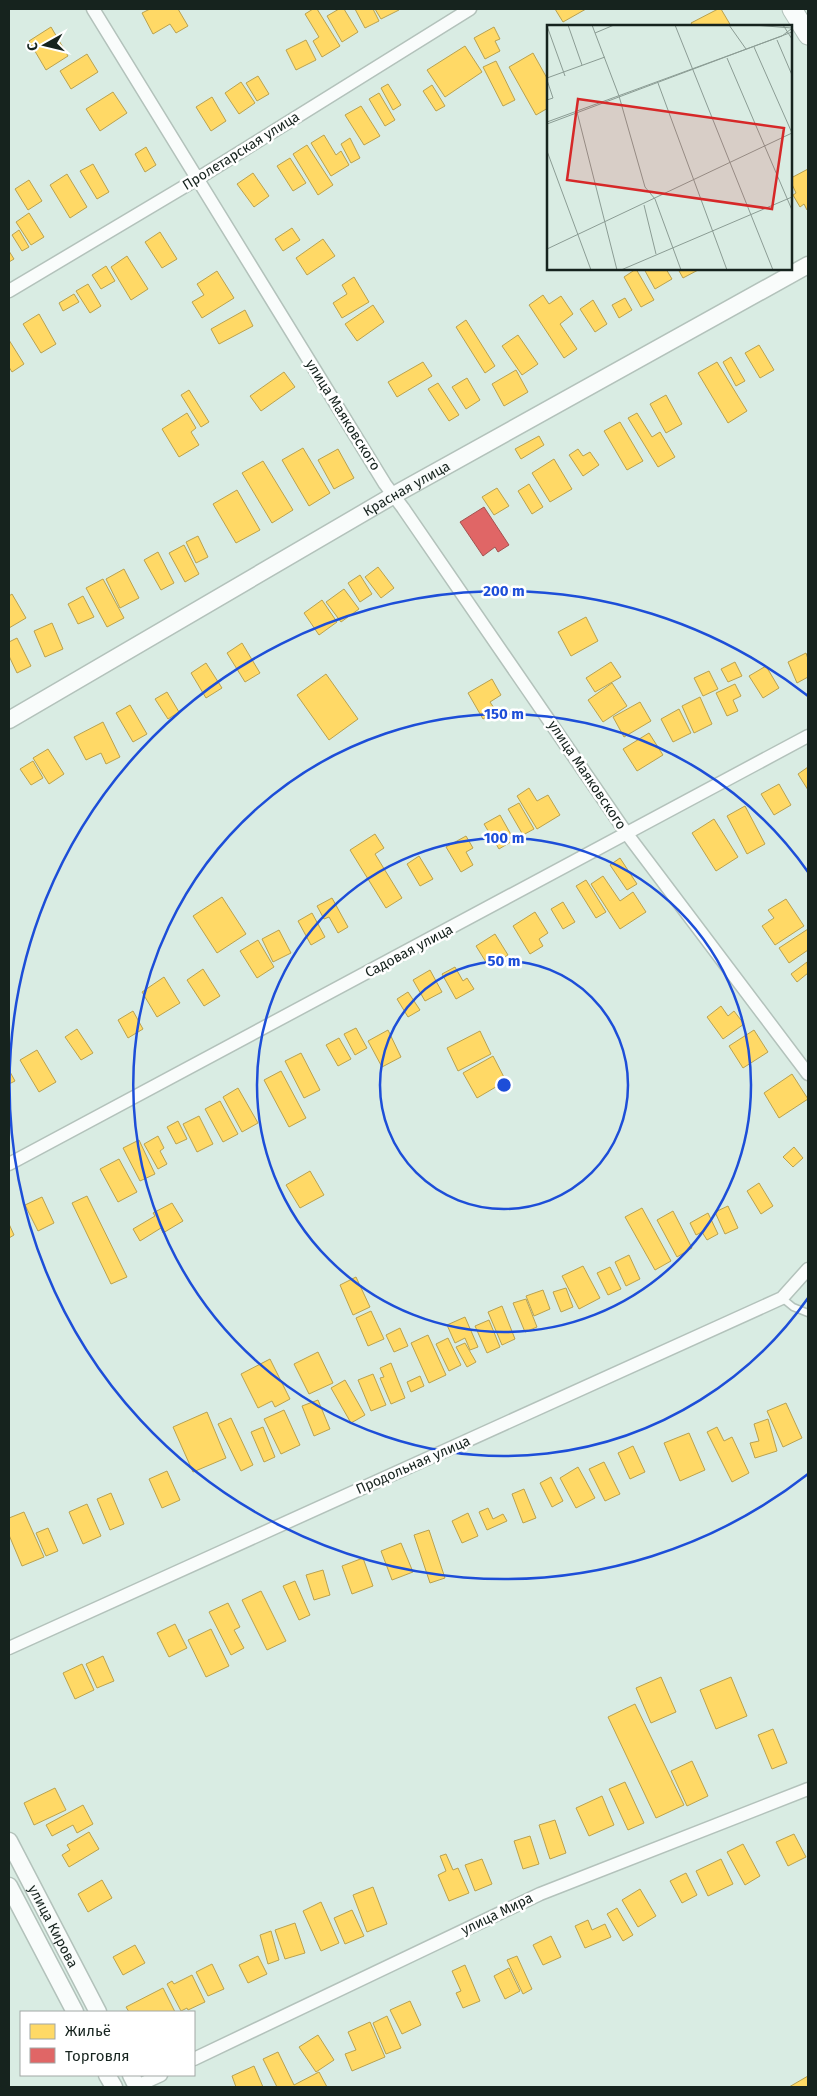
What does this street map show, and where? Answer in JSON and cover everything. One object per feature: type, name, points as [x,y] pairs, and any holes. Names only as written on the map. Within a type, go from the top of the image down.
[{"type":"main road","points":[[792,9],[808,35]]},
{"type":"street","name":"улица Маяковского","points":[[93,9],[385,484],[627,834],[808,1074]]},
{"type":"street","name":"Пролетарская улица","points":[[9,290],[197,179],[470,9]]},
{"type":"street","name":"Красная улица","points":[[9,720],[394,495],[808,265]]},
{"type":"street","name":"Садовая улица","points":[[9,1164],[808,736]]},
{"type":"street","name":"Продольная улица","points":[[9,1648],[782,1298],[808,1269]]},
{"type":"street","name":"улица Мира","points":[[195,2059],[540,1894],[808,1789]]},
{"type":"street","name":"улица Кирова","points":[[9,1841],[97,2011]]},
{"type":"street","name":"улица Кирова","points":[[9,1886],[74,2011]]},
{"type":"street","points":[[108,2076],[114,2087]]},
{"type":"street","points":[[135,2084],[158,2076]]},
{"type":"lane","points":[[782,1298],[793,1307],[808,1313]]},
{"type":"building: Жильё","points":[[150,9],[178,9],[188,26],[176,33],[170,24],[153,34],[142,13]]},
{"type":"building: Жильё","points":[[313,9],[317,9],[340,46],[322,57],[313,41],[319,37],[305,14]]},
{"type":"building: Жильё","points":[[339,9],[344,9],[358,32],[342,42],[327,16]]},
{"type":"building: Жильё","points":[[355,9],[373,9],[379,21],[365,28]]},
{"type":"building: Жильё","points":[[375,9],[398,9],[399,10],[381,19]]},
{"type":"building: Жильё","points":[[555,9],[586,9],[563,22]]},
{"type":"building: Жильё","points":[[721,9],[730,25],[692,25],[691,23]]},
{"type":"building: Жильё","points":[[51,27],[68,56],[46,70],[29,41]]},
{"type":"building: Жильё","points":[[494,27],[500,39],[495,41],[500,51],[485,59],[474,38]]},
{"type":"building: Жильё","points":[[306,40],[316,60],[296,70],[286,50]]},
{"type":"building: Жильё","points":[[465,46],[482,72],[445,97],[427,70]]},
{"type":"building: Жильё","points":[[533,53],[547,78],[547,109],[536,115],[509,67]]},
{"type":"building: Жильё","points":[[87,54],[98,72],[71,89],[60,71]]},
{"type":"building: Жильё","points":[[496,61],[515,100],[503,106],[483,67]]},
{"type":"building: Жильё","points":[[258,76],[269,94],[257,101],[246,83]]},
{"type":"building: Жильё","points":[[241,82],[255,103],[239,114],[225,93]]},
{"type":"building: Жильё","points":[[388,84],[401,105],[393,110],[381,88]]},
{"type":"building: Жильё","points":[[432,85],[445,106],[436,111],[423,91]]},
{"type":"building: Жильё","points":[[113,92],[127,113],[100,131],[86,109]]},
{"type":"building: Жильё","points":[[379,93],[395,120],[385,126],[369,99]]},
{"type":"building: Жильё","points":[[212,97],[226,121],[211,131],[196,107]]},
{"type":"building: Жильё","points":[[361,106],[380,136],[364,145],[345,115]]},
{"type":"building: Жильё","points":[[324,135],[336,155],[341,151],[349,165],[331,176],[311,143]]},
{"type":"building: Жильё","points":[[350,138],[360,158],[351,163],[341,144]]},
{"type":"building: Жильё","points":[[307,145],[333,185],[318,195],[293,154]]},
{"type":"building: Жильё","points":[[146,147],[156,165],[145,172],[135,154]]},
{"type":"building: Жильё","points":[[290,158],[306,183],[293,191],[277,166]]},
{"type":"building: Жильё","points":[[93,164],[109,192],[97,199],[80,171]]},
{"type":"building: Жильё","points":[[808,169],[807,210],[804,204],[800,207],[793,195],[796,193],[792,184],[792,177]]},
{"type":"building: Жильё","points":[[253,173],[269,196],[254,207],[237,184]]},
{"type":"building: Жильё","points":[[67,174],[87,207],[70,218],[50,185]]},
{"type":"building: Жильё","points":[[29,180],[42,201],[28,210],[15,189]]},
{"type":"building: Жильё","points":[[29,213],[44,237],[31,245],[16,222]]},
{"type":"building: Жильё","points":[[292,228],[300,240],[283,251],[275,239]]},
{"type":"building: Жильё","points":[[19,230],[29,247],[22,251],[12,235]]},
{"type":"building: Жильё","points":[[160,232],[177,259],[162,268],[145,242]]},
{"type":"building: Жильё","points":[[323,239],[335,256],[307,275],[296,258]]},
{"type":"building: Жильё","points":[[9,251],[14,259],[9,262]]},
{"type":"building: Жильё","points":[[127,256],[148,289],[131,300],[111,267]]},
{"type":"building: Жильё","points":[[106,266],[115,281],[101,289],[92,275]]},
{"type":"building: Жильё","points":[[637,270],[654,300],[641,307],[624,277]]},
{"type":"building: Жильё","points":[[645,270],[667,270],[672,279],[655,289]]},
{"type":"building: Жильё","points":[[679,270],[698,270],[683,278]]},
{"type":"building: Жильё","points":[[217,271],[234,298],[202,318],[192,302],[204,295],[197,284]]},
{"type":"building: Жильё","points":[[354,277],[369,302],[342,318],[333,303],[347,294],[342,285]]},
{"type":"building: Жильё","points":[[88,284],[101,306],[90,313],[76,291]]},
{"type":"building: Жильё","points":[[74,294],[79,302],[63,311],[59,303]]},
{"type":"building: Жильё","points":[[543,295],[549,304],[561,296],[573,314],[560,324],[577,349],[564,358],[529,305]]},
{"type":"building: Жильё","points":[[625,298],[632,310],[619,318],[612,305]]},
{"type":"building: Жильё","points":[[593,300],[607,324],[595,332],[580,309]]},
{"type":"building: Жильё","points":[[373,305],[384,322],[357,341],[345,324]]},
{"type":"building: Жильё","points":[[245,310],[253,326],[219,344],[211,329]]},
{"type":"building: Жильё","points":[[39,314],[56,344],[41,353],[23,324]]},
{"type":"building: Жильё","points":[[466,320],[495,366],[485,373],[456,327]]},
{"type":"building: Жильё","points":[[518,335],[538,364],[522,375],[502,346]]},
{"type":"building: Жильё","points":[[9,340],[24,364],[12,372],[9,367]]},
{"type":"building: Жильё","points":[[759,345],[774,370],[760,378],[745,353]]},
{"type":"building: Жильё","points":[[731,357],[745,381],[736,386],[723,362]]},
{"type":"building: Жильё","points":[[423,362],[432,376],[397,397],[388,382]]},
{"type":"building: Жильё","points":[[717,362],[747,411],[728,423],[698,373]]},
{"type":"building: Жильё","points":[[516,370],[528,392],[504,406],[492,384]]},
{"type":"building: Жильё","points":[[284,372],[295,387],[261,411],[250,396]]},
{"type":"building: Жильё","points":[[467,378],[480,400],[466,409],[452,387]]},
{"type":"building: Жильё","points":[[438,383],[459,415],[449,421],[428,389]]},
{"type":"building: Жильё","points":[[189,390],[209,422],[201,427],[181,395]]},
{"type":"building: Жильё","points":[[666,395],[682,424],[666,433],[650,404]]},
{"type":"building: Жильё","points":[[187,413],[196,428],[191,432],[199,445],[179,457],[162,429]]},
{"type":"building: Жильё","points":[[637,413],[652,437],[660,432],[675,457],[658,467],[628,418]]},
{"type":"building: Жильё","points":[[620,422],[643,461],[627,470],[604,431]]},
{"type":"building: Жильё","points":[[539,436],[544,445],[521,459],[515,449]]},
{"type":"building: Жильё","points":[[303,448],[330,493],[309,506],[282,460]]},
{"type":"building: Жильё","points":[[338,449],[354,478],[334,489],[318,460]]},
{"type":"building: Жильё","points":[[578,449],[583,456],[590,452],[599,465],[583,476],[569,455]]},
{"type":"building: Жильё","points":[[554,459],[572,489],[550,502],[532,473]]},
{"type":"building: Жильё","points":[[263,461],[293,510],[272,523],[242,473]]},
{"type":"building: Жильё","points":[[529,484],[543,507],[532,514],[518,491]]},
{"type":"building: Жильё","points":[[497,488],[509,506],[494,515],[482,497]]},
{"type":"building: Жильё","points":[[237,490],[260,530],[236,543],[213,504]]},
{"type":"building: Жильё","points":[[198,536],[208,557],[196,563],[186,542]]},
{"type":"building: Жильё","points":[[184,545],[199,574],[185,582],[169,553]]},
{"type":"building: Жильё","points":[[158,552],[174,583],[161,590],[144,560]]},
{"type":"building: Жильё","points":[[378,567],[394,588],[381,598],[365,577]]},
{"type":"building: Жильё","points":[[124,569],[139,598],[120,608],[106,579]]},
{"type":"building: Жильё","points":[[360,575],[372,594],[360,602],[348,583]]},
{"type":"building: Жильё","points":[[103,579],[124,618],[107,627],[86,588]]},
{"type":"building: Жильё","points":[[344,589],[359,609],[341,622],[326,602]]},
{"type":"building: Жильё","points":[[12,594],[26,618],[9,628],[9,596]]},
{"type":"building: Жильё","points":[[83,596],[94,617],[78,624],[68,604]]},
{"type":"building: Жильё","points":[[322,600],[337,622],[319,635],[304,613]]},
{"type":"building: Жильё","points":[[586,617],[598,641],[571,656],[558,632]]},
{"type":"building: Жильё","points":[[52,623],[63,649],[45,657],[34,631]]},
{"type":"building: Жильё","points":[[17,638],[31,666],[17,673],[9,656],[9,642]]},
{"type":"building: Жильё","points":[[242,643],[260,673],[245,682],[227,653]]},
{"type":"building: Жильё","points":[[806,653],[808,677],[797,683],[788,662]]},
{"type":"building: Жильё","points":[[611,662],[621,677],[595,692],[586,678]]},
{"type":"building: Жильё","points":[[735,662],[742,676],[728,682],[721,669]]},
{"type":"building: Жильё","points":[[206,663],[222,688],[206,698],[191,673]]},
{"type":"building: Жильё","points":[[766,666],[779,688],[763,698],[749,676]]},
{"type":"building: Жильё","points":[[709,671],[718,689],[703,696],[694,678]]},
{"type":"building: Жильё","points":[[326,674],[358,719],[329,740],[297,695]]},
{"type":"building: Жильё","points":[[492,679],[501,695],[490,702],[496,711],[483,719],[468,693]]},
{"type":"building: Жильё","points":[[612,683],[627,706],[603,722],[588,700]]},
{"type":"building: Жильё","points":[[735,684],[741,696],[733,700],[738,711],[727,716],[716,693]]},
{"type":"building: Жильё","points":[[167,692],[179,712],[168,719],[155,699]]},
{"type":"building: Жильё","points":[[700,697],[712,724],[694,733],[682,706]]},
{"type":"building: Жильё","points":[[640,702],[651,721],[624,737],[613,717]]},
{"type":"building: Жильё","points":[[130,705],[147,734],[133,742],[116,713]]},
{"type":"building: Жильё","points":[[679,709],[691,733],[673,742],[661,719]]},
{"type":"building: Жильё","points":[[103,722],[120,757],[106,764],[101,753],[86,760],[74,737]]},
{"type":"building: Жильё","points":[[649,733],[663,755],[637,771],[623,749]]},
{"type":"building: Жильё","points":[[48,749],[64,774],[49,784],[33,758]]},
{"type":"building: Жильё","points":[[33,761],[43,778],[31,785],[20,769]]},
{"type":"building: Жильё","points":[[808,767],[808,790],[798,774]]},
{"type":"building: Жильё","points":[[779,784],[791,805],[774,815],[761,794]]},
{"type":"building: Жильё","points":[[529,788],[537,801],[548,795],[560,815],[537,829],[517,796]]},
{"type":"building: Жильё","points":[[519,803],[534,829],[523,835],[508,809]]},
{"type":"building: Жильё","points":[[745,806],[765,844],[747,854],[727,816]]},
{"type":"building: Жильё","points":[[500,815],[514,840],[499,849],[484,824]]},
{"type":"building: Жильё","points":[[714,819],[738,857],[716,871],[692,833]]},
{"type":"building: Жильё","points":[[375,834],[384,848],[375,854],[402,898],[386,908],[350,850]]},
{"type":"building: Жильё","points":[[466,836],[473,848],[466,852],[473,865],[461,872],[446,847]]},
{"type":"building: Жильё","points":[[419,856],[433,879],[420,886],[407,864]]},
{"type":"building: Жильё","points":[[620,858],[637,884],[627,890],[610,865]]},
{"type":"building: Жильё","points":[[603,876],[620,901],[633,892],[646,912],[620,929],[591,884]]},
{"type":"building: Жильё","points":[[586,880],[606,912],[596,918],[576,886]]},
{"type":"building: Жильё","points":[[222,897],[246,934],[217,953],[193,916]]},
{"type":"building: Жильё","points":[[332,898],[348,927],[338,933],[329,917],[324,919],[317,906]]},
{"type":"building: Жильё","points":[[786,899],[804,926],[775,945],[762,926],[774,918],[768,910]]},
{"type":"building: Жильё","points":[[563,902],[575,922],[563,929],[551,909]]},
{"type":"building: Жильё","points":[[535,912],[548,933],[539,939],[543,946],[530,954],[513,926]]},
{"type":"building: Жильё","points":[[312,913],[325,937],[311,945],[298,921]]},
{"type":"building: Жильё","points":[[808,929],[808,950],[789,963],[779,948]]},
{"type":"building: Жильё","points":[[279,930],[291,953],[273,962],[262,939]]},
{"type":"building: Жильё","points":[[495,934],[508,955],[489,967],[476,946]]},
{"type":"building: Жильё","points":[[258,940],[274,967],[257,978],[240,951]]},
{"type":"building: Жильё","points":[[807,962],[808,973],[797,982],[791,974]]},
{"type":"building: Жильё","points":[[455,967],[463,981],[467,978],[474,989],[456,999],[442,974]]},
{"type":"building: Жильё","points":[[203,969],[220,996],[204,1006],[187,980]]},
{"type":"building: Жильё","points":[[430,970],[442,992],[425,1001],[413,980]]},
{"type":"building: Жильё","points":[[164,977],[180,1003],[157,1017],[142,992]]},
{"type":"building: Жильё","points":[[408,992],[420,1010],[408,1017],[397,999]]},
{"type":"building: Жильё","points":[[721,1006],[728,1016],[734,1011],[744,1024],[723,1039],[707,1017]]},
{"type":"building: Жильё","points":[[133,1011],[143,1029],[128,1038],[118,1020]]},
{"type":"building: Жильё","points":[[356,1028],[367,1048],[355,1055],[344,1034]]},
{"type":"building: Жильё","points":[[77,1029],[93,1053],[81,1060],[65,1037]]},
{"type":"building: Жильё","points":[[388,1030],[401,1057],[382,1067],[368,1041]]},
{"type":"building: Жильё","points":[[754,1030],[768,1052],[743,1068],[729,1046]]},
{"type":"building: Жильё","points":[[480,1031],[491,1054],[458,1071],[447,1048]]},
{"type":"building: Жильё","points":[[339,1038],[351,1059],[338,1066],[326,1045]]},
{"type":"building: Жильё","points":[[37,1050],[56,1082],[39,1092],[20,1060]]},
{"type":"building: Жильё","points":[[301,1053],[320,1090],[304,1098],[285,1061]]},
{"type":"building: Жильё","points":[[493,1056],[506,1081],[477,1098],[463,1073]]},
{"type":"building: Жильё","points":[[9,1070],[15,1081],[9,1084]]},
{"type":"building: Жильё","points":[[281,1071],[306,1118],[289,1127],[264,1080]]},
{"type":"building: Жильё","points":[[792,1074],[808,1099],[779,1118],[764,1093]]},
{"type":"building: Жильё","points":[[238,1088],[258,1123],[242,1132],[223,1097]]},
{"type":"building: Жильё","points":[[220,1101],[238,1134],[223,1142],[205,1109]]},
{"type":"building: Жильё","points":[[199,1116],[213,1144],[197,1152],[183,1124]]},
{"type":"building: Жильё","points":[[178,1121],[187,1139],[176,1144],[167,1127]]},
{"type":"building: Жильё","points":[[158,1136],[164,1148],[160,1151],[167,1164],[158,1169],[144,1144]]},
{"type":"building: Жильё","points":[[139,1140],[155,1174],[140,1181],[123,1148]]},
{"type":"building: Жильё","points":[[794,1147],[803,1158],[793,1167],[783,1157]]},
{"type":"building: Жильё","points":[[119,1159],[137,1192],[118,1202],[100,1169]]},
{"type":"building: Жильё","points":[[310,1171],[324,1195],[300,1208],[286,1185]]},
{"type":"building: Жильё","points":[[759,1183],[773,1206],[761,1214],[747,1191]]},
{"type":"building: Жильё","points":[[87,1196],[127,1277],[111,1284],[72,1203]]},
{"type":"building: Жильё","points":[[42,1197],[54,1223],[38,1231],[25,1205]]},
{"type":"building: Жильё","points":[[172,1203],[183,1221],[163,1233],[161,1228],[140,1241],[133,1229],[155,1216],[153,1213]]},
{"type":"building: Жильё","points":[[728,1206],[738,1228],[725,1234],[715,1212]]},
{"type":"building: Жильё","points":[[642,1208],[671,1261],[655,1270],[625,1217]]},
{"type":"building: Жильё","points":[[673,1211],[692,1248],[677,1257],[657,1220]]},
{"type":"building: Жильё","points":[[708,1213],[718,1234],[707,1240],[702,1232],[696,1235],[690,1223]]},
{"type":"building: Жильё","points":[[9,1224],[14,1235],[9,1238]]},
{"type":"building: Жильё","points":[[629,1255],[640,1279],[626,1286],[615,1262]]},
{"type":"building: Жильё","points":[[583,1266],[600,1298],[579,1309],[562,1276]]},
{"type":"building: Жильё","points":[[610,1267],[621,1289],[608,1295],[597,1273]]},
{"type":"building: Жильё","points":[[356,1277],[370,1307],[353,1315],[340,1285]]},
{"type":"building: Жильё","points":[[566,1288],[573,1307],[561,1312],[553,1292]]},
{"type":"building: Жильё","points":[[543,1290],[550,1309],[534,1316],[526,1296]]},
{"type":"building: Жильё","points":[[526,1299],[537,1327],[525,1332],[513,1303]]},
{"type":"building: Жильё","points":[[502,1306],[515,1339],[502,1345],[488,1312]]},
{"type":"building: Жильё","points":[[371,1311],[384,1339],[368,1346],[356,1318]]},
{"type":"building: Жильё","points":[[465,1317],[478,1347],[470,1350],[465,1338],[455,1343],[447,1325]]},
{"type":"building: Жильё","points":[[489,1320],[500,1347],[487,1353],[475,1326]]},
{"type":"building: Жильё","points":[[400,1328],[408,1346],[394,1352],[386,1335]]},
{"type":"building: Жильё","points":[[428,1335],[446,1375],[429,1383],[411,1343]]},
{"type":"building: Жильё","points":[[448,1338],[461,1365],[449,1371],[436,1344]]},
{"type":"building: Жильё","points":[[465,1343],[476,1362],[467,1367],[456,1347]]},
{"type":"building: Жильё","points":[[318,1352],[333,1383],[309,1394],[294,1364]]},
{"type":"building: Жильё","points":[[270,1359],[290,1399],[275,1407],[272,1401],[258,1408],[241,1374]]},
{"type":"building: Жильё","points":[[391,1363],[405,1398],[391,1404],[380,1378],[384,1377],[380,1368]]},
{"type":"building: Жильё","points":[[373,1374],[386,1405],[371,1411],[358,1380]]},
{"type":"building: Жильё","points":[[420,1376],[424,1386],[411,1392],[407,1382]]},
{"type":"building: Жильё","points":[[345,1380],[365,1415],[351,1423],[331,1388]]},
{"type":"building: Жильё","points":[[318,1400],[330,1429],[314,1436],[302,1406]]},
{"type":"building: Жильё","points":[[786,1403],[802,1438],[783,1447],[767,1411]]},
{"type":"building: Жильё","points":[[284,1410],[300,1445],[281,1454],[264,1419]]},
{"type":"building: Жильё","points":[[207,1412],[226,1458],[193,1472],[173,1427]]},
{"type":"building: Жильё","points":[[231,1418],[253,1465],[241,1471],[218,1424]]},
{"type":"building: Жильё","points":[[768,1419],[777,1451],[755,1458],[750,1443],[759,1441],[754,1424]]},
{"type":"building: Жильё","points":[[263,1427],[275,1457],[264,1462],[251,1432]]},
{"type":"building: Жильё","points":[[717,1427],[724,1441],[732,1437],[749,1473],[732,1482],[707,1432]]},
{"type":"building: Жильё","points":[[689,1433],[705,1470],[680,1481],[664,1443]]},
{"type":"building: Жильё","points":[[633,1446],[645,1472],[630,1479],[618,1453]]},
{"type":"building: Жильё","points":[[604,1462],[620,1494],[605,1501],[589,1469]]},
{"type":"building: Жильё","points":[[578,1467],[595,1498],[576,1508],[560,1478]]},
{"type":"building: Жильё","points":[[167,1471],[180,1500],[162,1508],[149,1479]]},
{"type":"building: Жильё","points":[[551,1477],[563,1501],[552,1507],[540,1483]]},
{"type":"building: Жильё","points":[[524,1489],[536,1518],[523,1523],[512,1494]]},
{"type":"building: Жильё","points":[[111,1493],[124,1524],[110,1530],[97,1499]]},
{"type":"building: Жильё","points":[[87,1504],[101,1536],[83,1544],[69,1512]]},
{"type":"building: Жильё","points":[[488,1508],[493,1519],[503,1514],[507,1521],[487,1530],[479,1512]]},
{"type":"building: Жильё","points":[[24,1512],[44,1557],[22,1566],[9,1535],[9,1518]]},
{"type":"building: Жильё","points":[[468,1513],[478,1536],[462,1543],[452,1521]]},
{"type":"building: Жильё","points":[[48,1528],[58,1551],[46,1556],[36,1533]]},
{"type":"building: Жильё","points":[[429,1530],[445,1578],[430,1583],[414,1535]]},
{"type":"building: Жильё","points":[[401,1543],[413,1572],[392,1580],[381,1551]]},
{"type":"building: Жильё","points":[[363,1558],[373,1586],[352,1594],[342,1566]]},
{"type":"building: Жильё","points":[[323,1570],[330,1595],[314,1600],[306,1575]]},
{"type":"building: Жильё","points":[[295,1581],[310,1615],[299,1620],[283,1586]]},
{"type":"building: Жильё","points":[[261,1591],[286,1641],[267,1650],[242,1600]]},
{"type":"building: Жильё","points":[[228,1603],[240,1627],[234,1630],[244,1648],[231,1655],[209,1612]]},
{"type":"building: Жильё","points":[[175,1624],[187,1648],[169,1657],[157,1633]]},
{"type":"building: Жильё","points":[[211,1629],[229,1666],[206,1677],[188,1640]]},
{"type":"building: Жильё","points":[[103,1656],[114,1681],[97,1688],[86,1664]]},
{"type":"building: Жильё","points":[[82,1664],[94,1690],[75,1699],[63,1673]]},
{"type":"building: Жильё","points":[[661,1677],[676,1712],[651,1723],[636,1688]]},
{"type":"building: Жильё","points":[[731,1677],[747,1716],[716,1729],[700,1690]]},
{"type":"building: Жильё","points":[[635,1704],[684,1805],[656,1818],[608,1717]]},
{"type":"building: Жильё","points":[[773,1729],[787,1763],[772,1769],[758,1735]]},
{"type":"building: Жильё","points":[[692,1761],[708,1796],[687,1806],[671,1771]]},
{"type":"building: Жильё","points":[[625,1782],[644,1823],[628,1830],[609,1789]]},
{"type":"building: Жильё","points":[[55,1788],[66,1810],[34,1825],[24,1803]]},
{"type":"building: Жильё","points":[[602,1796],[614,1825],[589,1836],[576,1808]]},
{"type":"building: Жильё","points":[[83,1805],[93,1824],[77,1833],[73,1825],[52,1836],[46,1825]]},
{"type":"building: Жильё","points":[[555,1820],[566,1853],[550,1859],[539,1825]]},
{"type":"building: Жильё","points":[[89,1832],[99,1849],[69,1867],[62,1855],[70,1850],[67,1845]]},
{"type":"building: Жильё","points":[[794,1834],[806,1857],[788,1866],[776,1842]]},
{"type":"building: Жильё","points":[[530,1836],[539,1864],[523,1869],[514,1841]]},
{"type":"building: Жильё","points":[[743,1844],[760,1876],[745,1885],[727,1852]]},
{"type":"building: Жильё","points":[[446,1854],[453,1870],[458,1868],[469,1893],[449,1901],[438,1875],[446,1871],[440,1856]]},
{"type":"building: Жильё","points":[[482,1859],[492,1884],[475,1891],[465,1865]]},
{"type":"building: Жильё","points":[[721,1859],[733,1884],[708,1896],[696,1871]]},
{"type":"building: Жильё","points":[[686,1873],[697,1895],[682,1903],[670,1881]]},
{"type":"building: Жильё","points":[[102,1880],[112,1898],[88,1912],[78,1894]]},
{"type":"building: Жильё","points":[[373,1887],[387,1924],[367,1932],[353,1895]]},
{"type":"building: Жильё","points":[[640,1889],[656,1916],[638,1927],[622,1900]]},
{"type":"building: Жильё","points":[[321,1902],[339,1943],[321,1951],[303,1911]]},
{"type":"building: Жильё","points":[[617,1908],[633,1935],[623,1941],[607,1914]]},
{"type":"building: Жильё","points":[[352,1910],[364,1936],[345,1944],[334,1918]]},
{"type":"building: Жильё","points":[[588,1920],[592,1930],[605,1924],[611,1937],[585,1948],[575,1926]]},
{"type":"building: Жильё","points":[[295,1923],[305,1953],[285,1959],[275,1930]]},
{"type":"building: Жильё","points":[[271,1931],[279,1960],[268,1964],[260,1935]]},
{"type":"building: Жильё","points":[[551,1936],[561,1957],[543,1965],[533,1945]]},
{"type":"building: Жильё","points":[[135,1945],[145,1963],[123,1975],[113,1957]]},
{"type":"building: Жильё","points":[[258,1956],[267,1974],[248,1983],[239,1965]]},
{"type":"building: Жильё","points":[[517,1956],[532,1989],[523,1994],[507,1960]]},
{"type":"building: Жильё","points":[[212,1964],[224,1989],[208,1996],[196,1972]]},
{"type":"building: Жильё","points":[[465,1965],[480,2001],[463,2008],[456,1993],[461,1991],[452,1971]]},
{"type":"building: Жильё","points":[[509,1968],[520,1991],[505,1999],[494,1976]]},
{"type":"building: Жильё","points":[[192,1975],[205,2002],[188,2010],[187,2008],[181,2011],[167,1984],[172,1981],[174,1984]]},
{"type":"building: Жильё","points":[[163,1988],[174,2011],[128,2011],[126,2007]]},
{"type":"building: Жильё","points":[[410,2001],[421,2025],[402,2034],[390,2010]]},
{"type":"building: Жильё","points":[[387,2016],[401,2048],[386,2054],[373,2023]]},
{"type":"building: Жильё","points":[[370,2022],[385,2057],[352,2071],[345,2054],[356,2050],[348,2032]]},
{"type":"building: Жильё","points":[[318,2035],[334,2060],[316,2072],[299,2047]]},
{"type":"building: Жильё","points":[[278,2052],[294,2085],[319,2072],[327,2087],[277,2087],[263,2059]]},
{"type":"building: Жильё","points":[[254,2066],[263,2087],[236,2087],[232,2076]]},
{"type":"building: Жильё","points":[[808,2076],[808,2087],[789,2087]]},
{"type":"building: Торговля","points":[[484,507],[509,545],[498,552],[495,547],[483,556],[460,522]]}]
